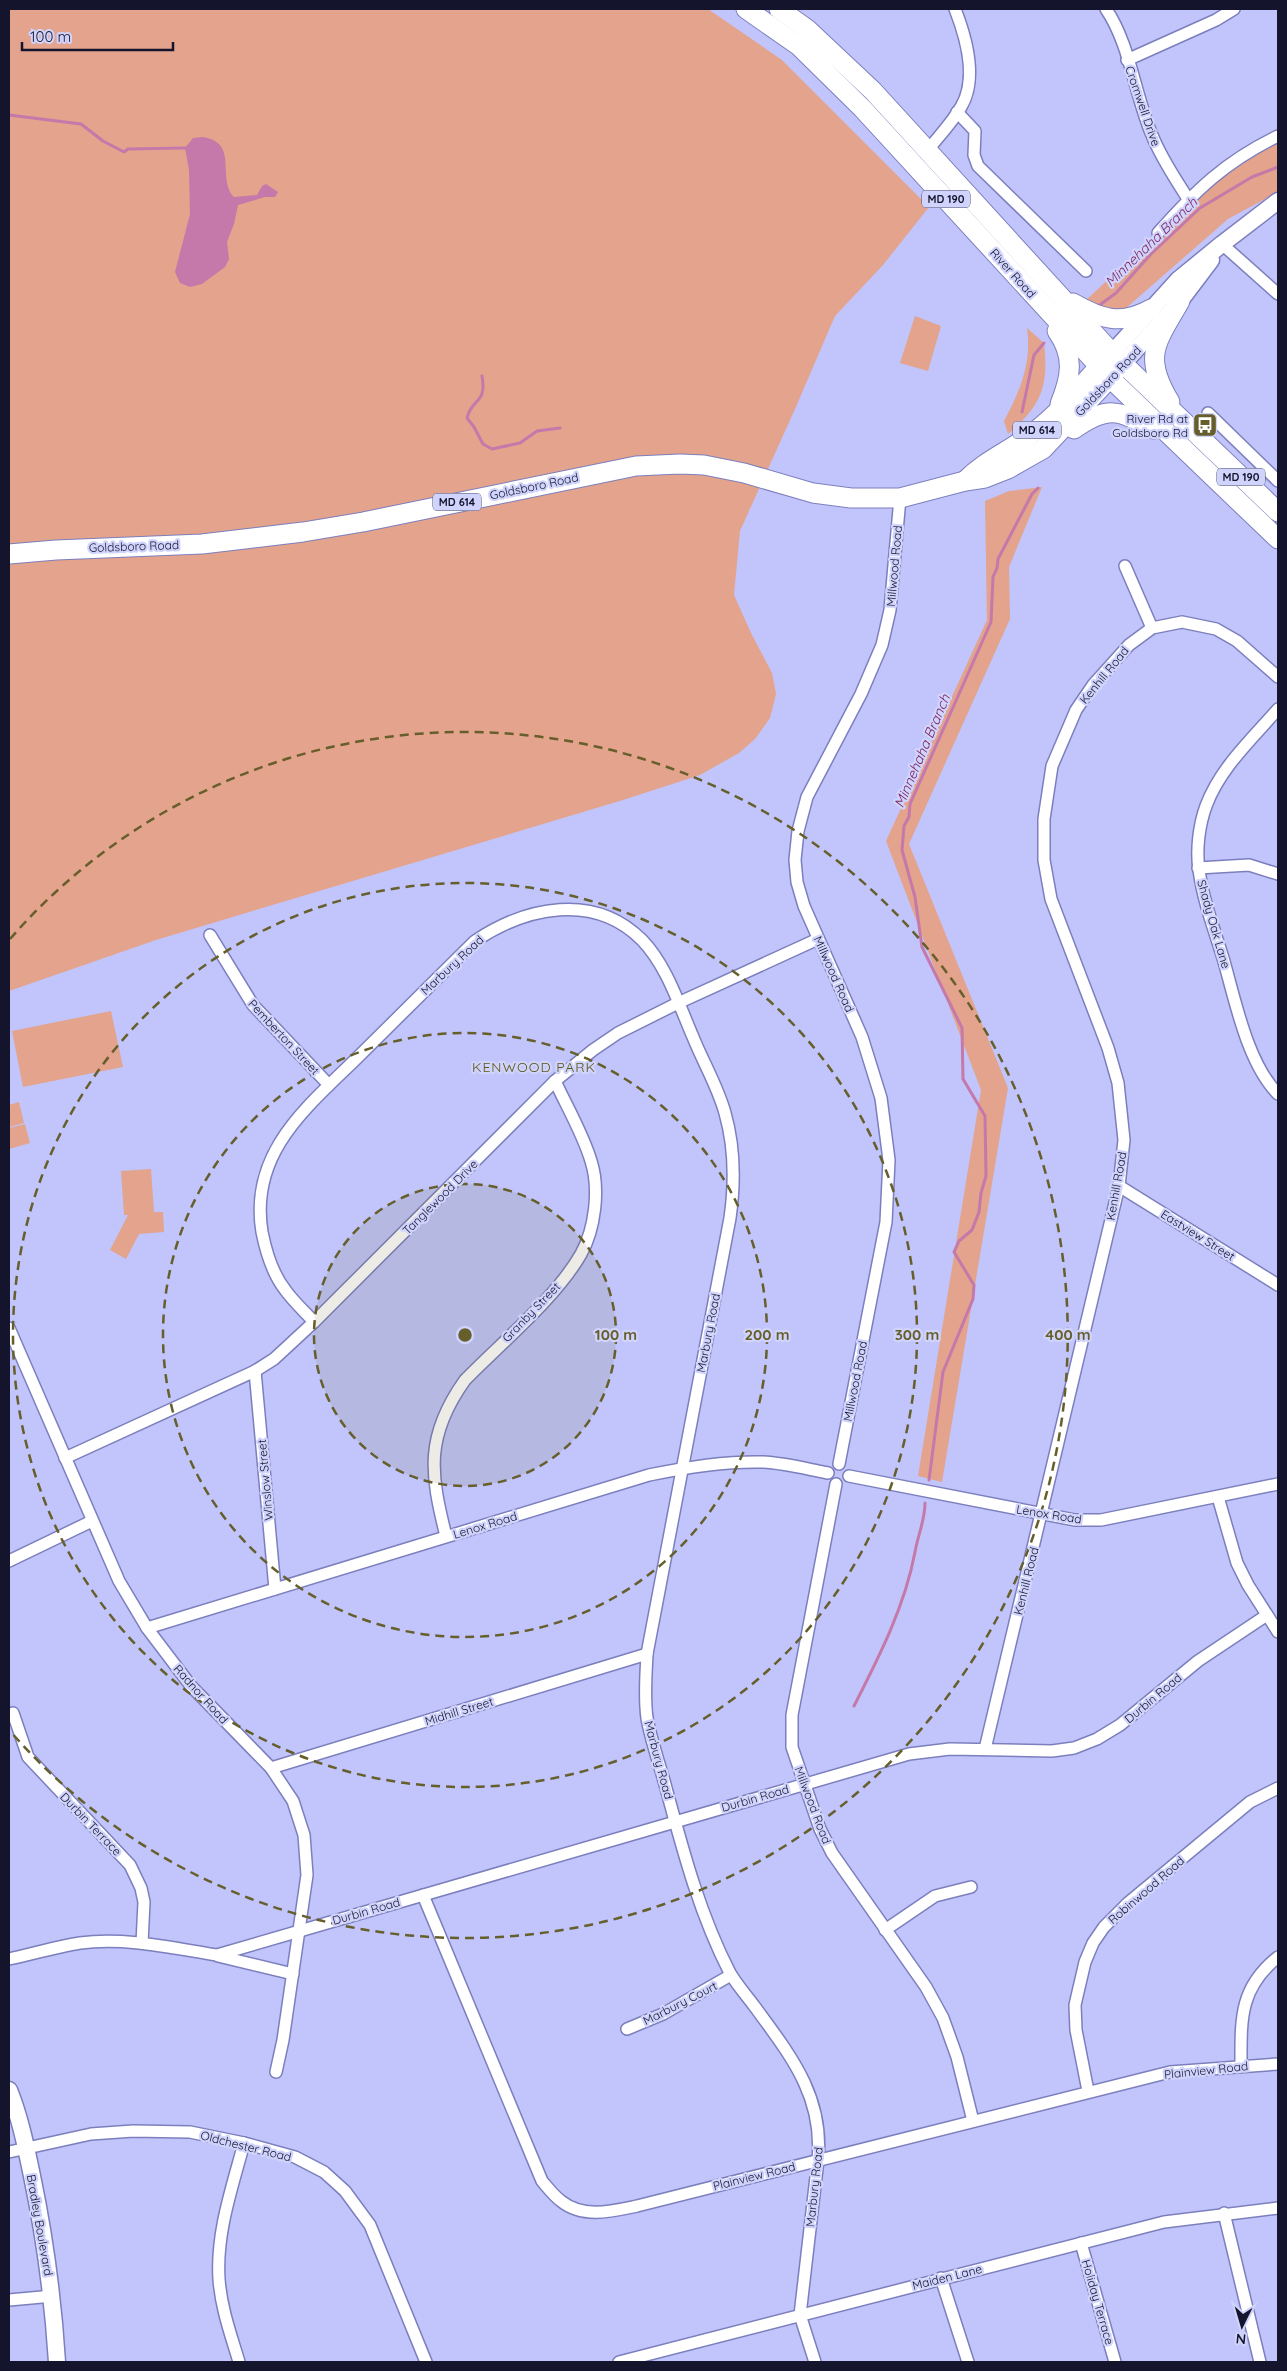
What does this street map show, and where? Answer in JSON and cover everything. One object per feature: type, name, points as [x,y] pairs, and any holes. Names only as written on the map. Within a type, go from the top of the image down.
[{"type":"main road","name":"River Road","points":[[746,9],[799,46],[862,108],[1104,372],[1278,539]]},
{"type":"main road","name":"River Road","points":[[779,9],[807,29],[866,85],[1117,359],[1278,512]]},
{"type":"main road","name":"Goldsboro Road","points":[[1117,359],[1151,309],[1178,280],[1278,201]]},
{"type":"main road","name":"Goldsboro Road","points":[[966,481],[978,468],[1011,449],[1056,414],[1104,372],[1180,301],[1222,244]]},
{"type":"main road","points":[[1030,291],[1045,317],[1061,337],[1069,356],[1070,375],[1056,414]]},
{"type":"main road","points":[[1058,294],[1099,317],[1111,319],[1138,316],[1151,309]]},
{"type":"main road","points":[[1180,301],[1159,337],[1154,356],[1156,377],[1181,420]]},
{"type":"main road","name":"Goldsboro Road","points":[[9,554],[202,544],[303,532],[364,522],[636,466],[680,464],[704,466],[744,473],[813,493],[851,498],[900,498],[985,478],[1008,469],[1043,449],[1104,372]]},
{"type":"main road","points":[[1043,449],[1093,416],[1114,413],[1132,417],[1161,434],[1200,464]]},
{"type":"main road","name":"Bradley Boulevard","points":[[9,2090],[26,2148],[43,2227],[53,2296],[57,2362]]},
{"type":"street","points":[[927,151],[962,106],[968,84],[969,50],[955,9]]},
{"type":"street","name":"Cromwell Drive","points":[[1106,9],[1120,37],[1152,135],[1166,165],[1188,199]]},
{"type":"street","points":[[1127,60],[1216,20],[1234,9]]},
{"type":"street","points":[[957,112],[975,131],[974,155],[978,166],[1068,251],[1086,271]]},
{"type":"street","points":[[1158,233],[1188,199],[1232,162],[1278,136]]},
{"type":"street","points":[[1222,244],[1278,294]]},
{"type":"street","points":[[1208,413],[1278,482]]},
{"type":"street","name":"Millwood Road","points":[[839,1464],[886,1222],[889,1160],[881,1098],[862,1037],[804,906],[797,882],[795,860],[798,831],[807,797],[862,694],[882,645],[890,610],[900,498]]},
{"type":"street","points":[[1125,566],[1152,628],[1182,622],[1200,624],[1216,629],[1237,641],[1278,677]]},
{"type":"street","name":"Kenhill Road","points":[[985,1749],[1118,1186],[1124,1140],[1118,1083],[1108,1048],[1051,899],[1044,860],[1044,819],[1052,766],[1076,710],[1093,684],[1129,645],[1152,628]]},
{"type":"street","name":"Shady Oak Lane","points":[[1278,709],[1228,767],[1215,787],[1200,827],[1198,868],[1204,896],[1245,1032],[1254,1056],[1278,1094]]},
{"type":"street","points":[[1198,868],[1249,865],[1278,874]]},
{"type":"street","name":"Marbury Road","points":[[314,1322],[286,1291],[265,1249],[260,1218],[262,1186],[270,1157],[295,1120],[475,941],[492,930],[525,915],[554,909],[582,910],[600,914],[617,922],[642,940],[661,968],[678,1003],[725,1111],[731,1138],[734,1166],[730,1218],[647,1654],[645,1689],[648,1719],[675,1821],[704,1918],[731,1975],[790,2056],[802,2076],[817,2119],[820,2144],[800,2315],[815,2362]]},
{"type":"street","name":"Pemberton Street","points":[[210,936],[253,1005],[329,1085]]},
{"type":"street","name":"Tanglewood Drive","points":[[65,1458],[255,1371],[274,1359],[314,1322],[555,1081],[593,1050],[618,1033],[678,1003],[818,939]]},
{"type":"street","name":"Granby Street","points":[[446,1536],[436,1495],[433,1472],[435,1446],[452,1397],[465,1380],[562,1281],[581,1253],[592,1224],[595,1185],[591,1161],[555,1081]]},
{"type":"street","name":"Eastview Street","points":[[1118,1186],[1278,1285]]},
{"type":"street","name":"Radnor Road","points":[[9,1328],[119,1582],[147,1628],[191,1686],[271,1768],[293,1801],[304,1835],[307,1876],[283,2040],[276,2072]]},
{"type":"street","name":"Winslow Street","points":[[255,1371],[275,1589]]},
{"type":"street","name":"Lenox Road","points":[[147,1628],[649,1475],[718,1463],[765,1462],[828,1472]]},
{"type":"street","points":[[839,1464],[846,1466],[849,1476],[843,1484],[836,1484],[829,1479],[828,1472],[833,1465],[839,1464]]},
{"type":"street","name":"Lenox Road","points":[[849,1476],[1076,1520],[1101,1520],[1278,1484]]},
{"type":"street","name":"Millwood Road","points":[[836,1484],[792,1715],[792,1747],[803,1784],[820,1829],[832,1853],[926,1987],[943,2018],[957,2057],[973,2121]]},
{"type":"street","points":[[1218,1497],[1237,1563],[1278,1632]]},
{"type":"street","points":[[9,1561],[92,1521]]},
{"type":"street","name":"Durbin Road","points":[[216,1955],[909,1754],[950,1749],[1052,1752],[1074,1748],[1097,1739],[1120,1726],[1198,1661],[1267,1615]]},
{"type":"street","name":"Midhill Street","points":[[271,1768],[647,1654]]},
{"type":"street","name":"Durbin Terrace","points":[[13,1713],[28,1758],[130,1865],[141,1888],[144,1902],[142,1943]]},
{"type":"street","name":"Robinwood Road","points":[[1088,2091],[1076,2030],[1075,2005],[1085,1962],[1093,1943],[1104,1927],[1135,1897],[1250,1802],[1278,1788]]},
{"type":"street","points":[[885,1930],[935,1896],[971,1887]]},
{"type":"street","name":"Plainview Road","points":[[423,1895],[542,2181],[562,2202],[580,2210],[603,2213],[1170,2072],[1241,2065],[1278,2064]]},
{"type":"street","name":"Durbin Road","points":[[9,1959],[80,1943],[113,1941],[142,1943],[216,1955],[293,1974]]},
{"type":"street","points":[[1241,2065],[1241,2021],[1244,2002],[1252,1986],[1265,1968],[1278,1957]]},
{"type":"street","name":"Marbury Court","points":[[627,2029],[663,2014],[731,1975]]},
{"type":"street","name":"Oldchester Road","points":[[9,2152],[91,2134],[133,2131],[190,2132],[244,2143],[295,2157],[324,2172],[357,2205],[370,2225],[426,2362]]},
{"type":"street","points":[[239,2362],[227,2322],[219,2281],[219,2261],[222,2222],[244,2143]]},
{"type":"street","name":"Maiden Lane","points":[[625,2362],[941,2278],[1164,2222],[1224,2213],[1278,2208]]},
{"type":"street","points":[[1224,2213],[1260,2362]]},
{"type":"street","name":"Holiday Terrace","points":[[1081,2242],[1115,2362]]},
{"type":"street","points":[[941,2278],[968,2362]]},
{"type":"street","points":[[9,2300],[53,2296]]},
{"type":"shaded area","points":[[9,9],[708,9],[782,60],[929,207],[883,265],[835,316],[740,531],[734,595],[772,673],[776,694],[770,718],[755,739],[739,753],[700,775],[623,800],[156,940],[9,991]]},
{"type":"shaded area","points":[[1278,136],[1278,192],[1228,219],[1125,309],[1106,312],[1084,302],[1158,233],[1188,199]]},
{"type":"shaded area","points":[[202,137],[214,140],[221,146],[226,162],[229,189],[234,197],[257,195],[262,186],[266,184],[278,192],[275,197],[265,197],[238,205],[234,224],[227,242],[229,259],[225,267],[202,284],[190,287],[180,283],[175,272],[190,214],[189,170],[185,148],[193,138]]},
{"type":"shaded area","points":[[915,316],[941,326],[928,371],[900,363]]},
{"type":"shaded area","points":[[1027,328],[1044,343],[1044,384],[1035,405],[1008,434],[1004,421],[1020,388],[1026,365],[1028,353]]},
{"type":"shaded area","points":[[1042,487],[1009,567],[1010,619],[909,844],[1008,1088],[942,1482],[918,1476],[981,1090],[886,841],[987,620],[985,501],[1009,491]]},
{"type":"shaded area","points":[[111,1011],[123,1067],[23,1087],[12,1031]]},
{"type":"shaded area","points":[[19,1102],[24,1123],[9,1127],[9,1105]]},
{"type":"shaded area","points":[[25,1124],[30,1143],[9,1149],[9,1128]]},
{"type":"shaded area","points":[[151,1169],[154,1212],[163,1212],[164,1232],[139,1234],[126,1259],[110,1250],[128,1215],[124,1215],[121,1171]]},
{"type":"waterway","points":[[9,115],[81,124],[103,141],[124,152],[128,149],[185,148]]},
{"type":"waterway","name":"Minnehaha Branch","points":[[1097,307],[1116,293],[1151,254],[1200,208],[1252,177],[1278,167]]},
{"type":"waterway","name":"Minnehaha Branch","points":[[1022,412],[1034,355],[1044,343]]},
{"type":"waterway","points":[[482,376],[481,396],[469,411],[467,418],[483,444],[492,449],[520,443],[537,431],[560,428]]},
{"type":"waterway","name":"Minnehaha Branch","points":[[929,1480],[943,1372],[973,1299],[974,1285],[954,1252],[959,1241],[972,1230],[979,1212],[981,1193],[986,1176],[985,1116],[963,1079],[962,1028],[922,947],[915,897],[902,850],[904,826],[909,817],[910,804],[991,622],[993,577],[998,559],[1032,494],[1038,488]]},
{"type":"waterway","name":"Minnehaha Branch","points":[[854,1706],[882,1650],[905,1592],[923,1521],[925,1503]]},
{"type":"place","name":"River Rd at Goldsboro Rd","points":[[1205,425]]},
{"type":"district","name":"KENWOOD PARK","points":[[534,1067]]}]
